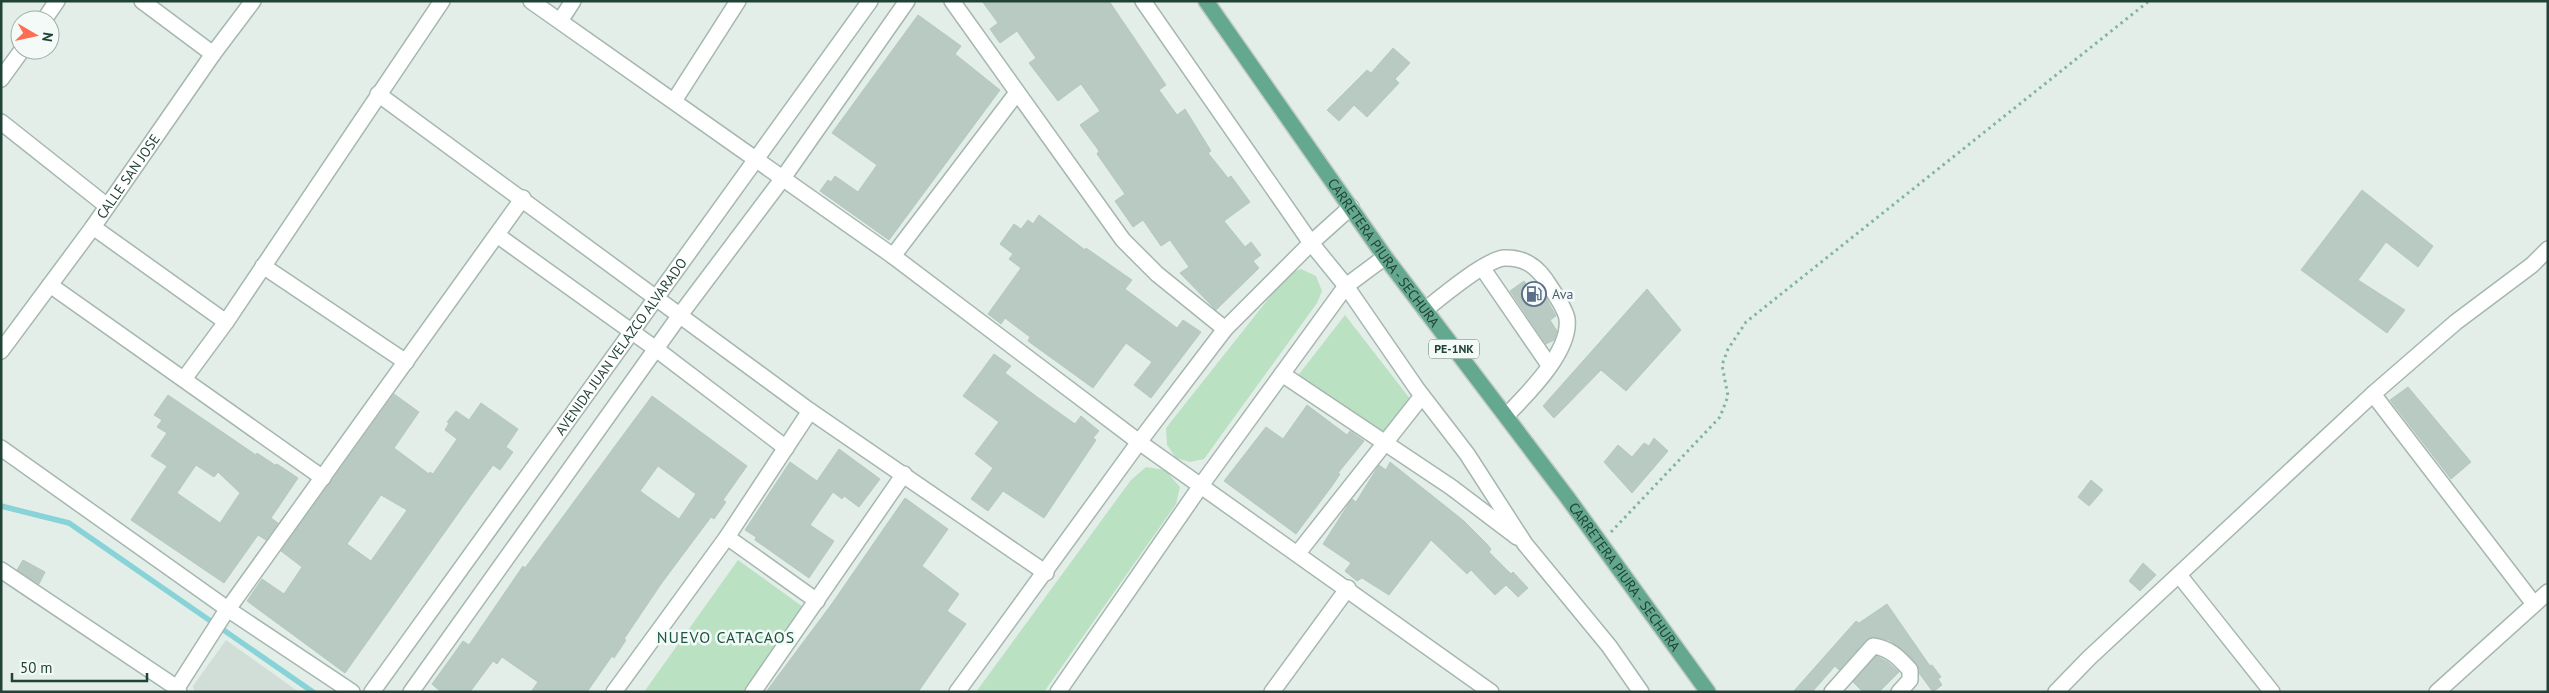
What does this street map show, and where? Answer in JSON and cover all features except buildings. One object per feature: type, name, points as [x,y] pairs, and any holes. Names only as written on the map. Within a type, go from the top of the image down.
[{"type":"main road","name":"CARRETERA PIURA - SECHURA","points":[[1206,1],[1385,257],[1506,416],[1708,692]]},
{"type":"street","points":[[142,1],[213,54]]},
{"type":"street","name":"CALLE SAN JOSE","points":[[2,346],[93,227],[213,54],[253,1]]},
{"type":"street","points":[[184,379],[226,322],[442,1]]},
{"type":"street","points":[[531,1],[756,158],[892,256],[1139,442],[1202,484],[1491,692]]},
{"type":"street","points":[[560,21],[574,1]]},
{"type":"street","points":[[674,101],[738,1]]},
{"type":"street","name":"AVENIDA JUAN VELAZCO ALVARADO","points":[[372,692],[630,331],[870,1]]},
{"type":"street","points":[[411,692],[680,315],[783,178],[907,1]]},
{"type":"street","points":[[952,1],[1016,94],[1123,240],[1157,274],[1225,329]]},
{"type":"street","points":[[1143,1],[1312,243],[1346,286],[1422,396],[1467,454],[1525,544],[1609,646],[1642,692]]},
{"type":"street","points":[[1,79],[15,60]]},
{"type":"street","points":[[378,94],[523,198],[810,411],[1046,573]]},
{"type":"street","points":[[892,256],[1016,94]]},
{"type":"street","points":[[1,122],[107,206]]},
{"type":"street","points":[[1,570],[178,690],[226,613],[523,198]]},
{"type":"street","points":[[957,692],[1046,573],[1139,442],[1225,329],[1351,207]]},
{"type":"street","points":[[93,227],[226,322]]},
{"type":"street","points":[[497,235],[656,349],[786,448]]},
{"type":"street","points":[[2056,692],[2088,658],[2373,394],[2456,322],[2532,265],[2548,249]]},
{"type":"street","points":[[1058,692],[1202,484],[1346,286],[1385,257]]},
{"type":"street","points":[[1425,310],[1469,276],[1502,258],[1521,260],[1535,266],[1552,288],[1567,318],[1565,337],[1542,378],[1506,416]]},
{"type":"street","points":[[263,266],[406,362]]},
{"type":"street","points":[[1483,269],[1549,365]]},
{"type":"street","points":[[50,284],[323,478]]},
{"type":"street","points":[[1282,374],[1451,487],[1525,544]]},
{"type":"street","points":[[2373,394],[2534,604]]},
{"type":"street","points":[[1298,553],[1422,396]]},
{"type":"street","points":[[616,691],[727,537],[810,411]]},
{"type":"street","points":[[1,448],[226,613],[352,692]]},
{"type":"street","points":[[753,692],[818,601],[904,474]]},
{"type":"street","points":[[727,537],[818,601]]},
{"type":"street","points":[[2179,575],[2272,692]]},
{"type":"street","points":[[1272,692],[1348,588]]},
{"type":"street","points":[[2437,692],[2548,592]]},
{"type":"street","points":[[1832,692],[1873,646],[1884,647],[1898,657],[1910,670],[1910,680],[1899,692]]},
{"type":"path","points":[[1600,543],[1720,417],[1728,396],[1722,365],[1728,349],[1746,322],[2149,1]]},
{"type":"shaded area","points":[[226,640],[299,692],[194,692],[193,686]]},
{"type":"green space","points":[[1301,269],[1316,276],[1322,291],[1317,303],[1204,459],[1190,462],[1176,458],[1167,445],[1166,428],[1288,274]]},
{"type":"green space","points":[[1345,315],[1411,400],[1381,436],[1296,378]]},
{"type":"green space","points":[[1146,467],[1165,470],[1180,487],[1176,504],[1044,692],[976,692],[1131,480]]},
{"type":"green space","points":[[738,560],[803,607],[743,692],[644,692]]},
{"type":"waterway","points":[[1,506],[69,523],[313,692]]},
{"type":"place","name":"Ava","points":[[1534,294]]},
{"type":"district","name":"NUEVO CATACAOS","points":[[726,637]]}]
